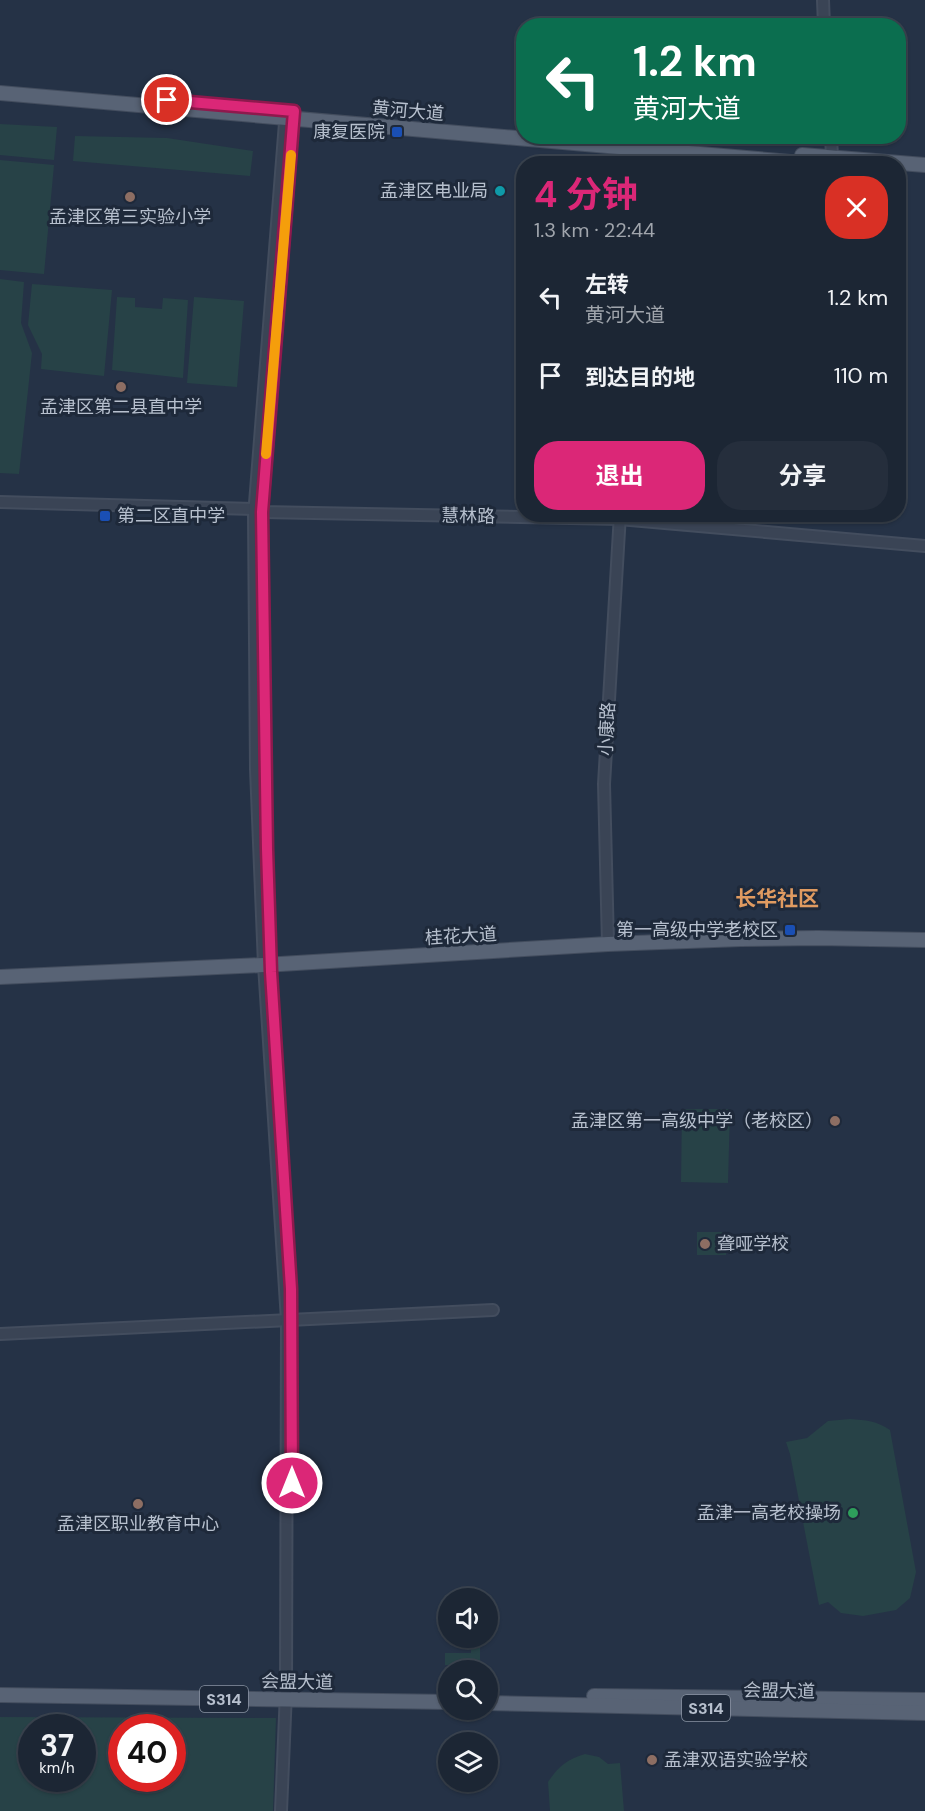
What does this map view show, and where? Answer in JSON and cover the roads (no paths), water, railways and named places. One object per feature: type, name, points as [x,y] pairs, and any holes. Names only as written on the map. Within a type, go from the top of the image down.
[{"type":"main road","name":"黄河大道","points":[[0,86],[516,136]]},
{"type":"main road","name":"黄河大道","points":[[0,93],[516,130]]},
{"type":"main road","name":"黄河大道","points":[[600,144],[728,156]]},
{"type":"main road","points":[[671,144],[820,156]]},
{"type":"main road","points":[[906,163],[925,165]]},
{"type":"main road","points":[[906,172],[925,173]]},
{"type":"main road","name":"桂花大道","points":[[0,985],[608,944],[807,938],[925,940]]},
{"type":"main road","name":"桂花大道","points":[[0,977],[268,968],[741,947],[818,946],[925,949]]},
{"type":"main road","name":"会盟大道","points":[[0,1687],[438,1702]]},
{"type":"main road","name":"会盟大道","points":[[0,1695],[438,1694]]},
{"type":"main road","name":"会盟大道","points":[[498,1694],[925,1700]]},
{"type":"main road","name":"会盟大道","points":[[498,1703],[925,1713]]},
{"type":"street","points":[[823,0],[824,18]]},
{"type":"street","points":[[288,1811],[290,1320],[268,968],[265,769],[256,512],[290,115]]},
{"type":"street","name":"慧林路","points":[[0,502],[256,512]]},
{"type":"street","name":"慧林路","points":[[0,508],[516,516]]},
{"type":"street","name":"小康路","points":[[608,944],[604,784],[620,522]]},
{"type":"street","name":"慧林路","points":[[673,522],[925,546]]},
{"type":"street","points":[[0,1334],[493,1310]]},
{"type":"street","points":[[281,1811],[289,1696]]},
{"type":"place","name":"康复医院","points":[[397,132]]},
{"type":"place","name":"孟津区电业局","points":[[500,191]]},
{"type":"place","name":"孟津区第三实验小学","points":[[130,197]]},
{"type":"place","name":"孟津区第二县直中学","points":[[121,387]]},
{"type":"place","name":"第二区直中学","points":[[105,516]]},
{"type":"place","name":"第一高级中学老校区","points":[[790,930]]},
{"type":"place","name":"孟津区第一高级中学（老校区）","points":[[835,1121]]},
{"type":"place","name":"聋哑学校","points":[[705,1244]]},
{"type":"place","name":"孟津区职业教育中心","points":[[138,1504]]},
{"type":"place","name":"孟津一高老校操场","points":[[853,1513]]},
{"type":"place","name":"孟津双语实验学校","points":[[652,1760]]},
{"type":"district","name":"长华社区","points":[[777,899]]}]
